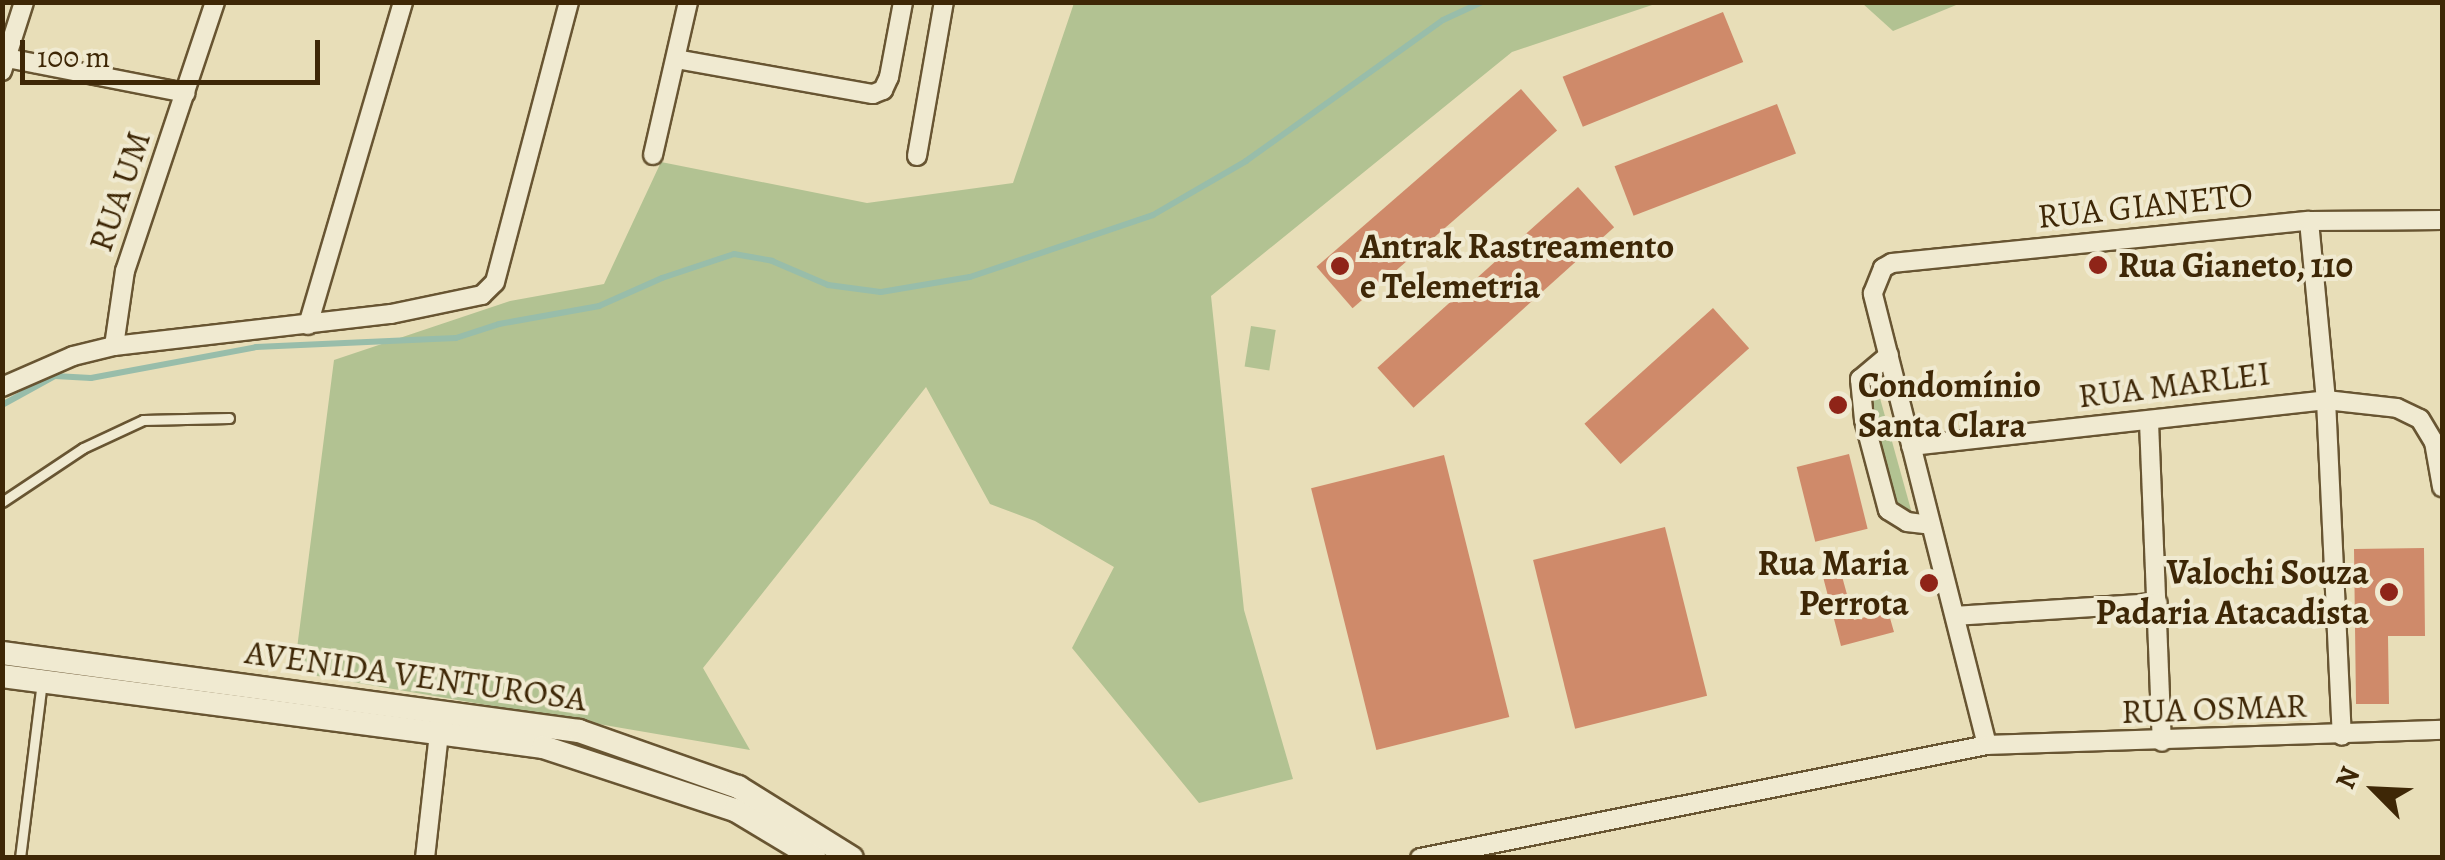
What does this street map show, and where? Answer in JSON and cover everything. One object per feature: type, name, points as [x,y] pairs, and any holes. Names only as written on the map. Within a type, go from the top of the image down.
[{"type":"street","points":[[24,2],[5,64],[186,93]]},
{"type":"street","name":"RUA UM","points":[[114,346],[125,272],[215,2]]},
{"type":"street","points":[[308,326],[403,2]]},
{"type":"street","points":[[2,387],[72,356],[114,346],[308,326],[435,307],[482,295],[495,282],[569,2]]},
{"type":"street","points":[[653,155],[688,2]]},
{"type":"street","points":[[676,59],[873,94],[883,90],[889,78],[902,2]]},
{"type":"street","points":[[918,156],[944,2]]},
{"type":"street","name":"RUA GIANETO","points":[[1888,355],[1873,293],[1876,277],[1892,263],[2309,221],[2442,220]]},
{"type":"street","points":[[2309,221],[2326,400],[2342,736]]},
{"type":"street","points":[[1931,525],[1907,522],[1888,510],[1864,420],[1860,379],[1888,355],[1987,745]]},
{"type":"street","name":"RUA MARLEI","points":[[1911,446],[2326,400],[2396,408],[2420,419],[2434,442],[2442,487]]},
{"type":"street","points":[[2149,422],[2162,742]]},
{"type":"street","points":[[1954,616],[2158,603]]},
{"type":"street","name":"AVENIDA VENTUROSA","points":[[2,653],[440,722],[543,747],[599,762],[735,810],[815,858]]},
{"type":"street","name":"AVENIDA VENTUROSA","points":[[2,676],[440,722],[550,725],[602,738],[738,788],[852,858]]},
{"type":"street","points":[[426,858],[440,722]]},
{"type":"street","name":"RUA OSMAR","points":[[1420,858],[1987,745],[2442,730]]},
{"type":"lane","points":[[2,502],[83,448],[143,420],[228,418]]},
{"type":"lane","points":[[20,858],[42,681]]},
{"type":"green space","points":[[1074,3],[1658,3],[1512,52],[1211,296],[1244,610],[1293,779],[1199,803],[1072,648],[1114,567],[1035,521],[990,504],[926,387],[703,668],[750,750],[294,672],[334,360],[510,301],[604,284],[661,162],[867,203],[1013,183]]},
{"type":"green space","points":[[1862,3],[1961,3],[1893,31]]},
{"type":"green space","points":[[1251,326],[1276,330],[1269,370],[1245,366]]},
{"type":"green space","points":[[1873,373],[1913,517],[1894,504],[1863,392]]},
{"type":"building","points":[[1723,12],[1743,62],[1583,127],[1563,77]]},
{"type":"building","points":[[1521,89],[1557,131],[1353,308],[1316,267]]},
{"type":"building","points":[[1777,104],[1796,153],[1634,216],[1615,166]]},
{"type":"building","points":[[1578,187],[1614,227],[1413,408],[1377,368]]},
{"type":"building","points":[[1713,308],[1749,348],[1621,464],[1584,424]]},
{"type":"building","points":[[1849,454],[1868,529],[1815,542],[1797,467]]},
{"type":"building","points":[[1444,455],[1509,717],[1376,750],[1311,488]]},
{"type":"building","points":[[1665,527],[1707,696],[1575,729],[1533,560]]},
{"type":"building","name":"Valochi Souza Padaria Atacadista","points":[[2424,548],[2425,636],[2388,636],[2389,704],[2356,704],[2354,549]]},
{"type":"building","points":[[1840,569],[1854,620],[1888,611],[1894,632],[1841,646],[1822,573]]},
{"type":"waterway","points":[[2,405],[55,376],[91,378],[256,347],[456,338],[499,324],[599,306],[662,278],[734,254],[772,261],[828,285],[881,292],[970,277],[1153,215],[1246,161],[1443,20],[1482,2]]},
{"type":"place","name":"Rua Gianeto, 110","points":[[2098,265]]},
{"type":"place","name":"Antrak Rastreamento e Telemetria","points":[[1340,266]]},
{"type":"place","name":"Condomínio Santa Clara","points":[[1838,405]]},
{"type":"place","name":"Rua Maria Perrota","points":[[1929,583]]},
{"type":"place","name":"Valochi Souza Padaria Atacadista","points":[[2389,592]]}]
